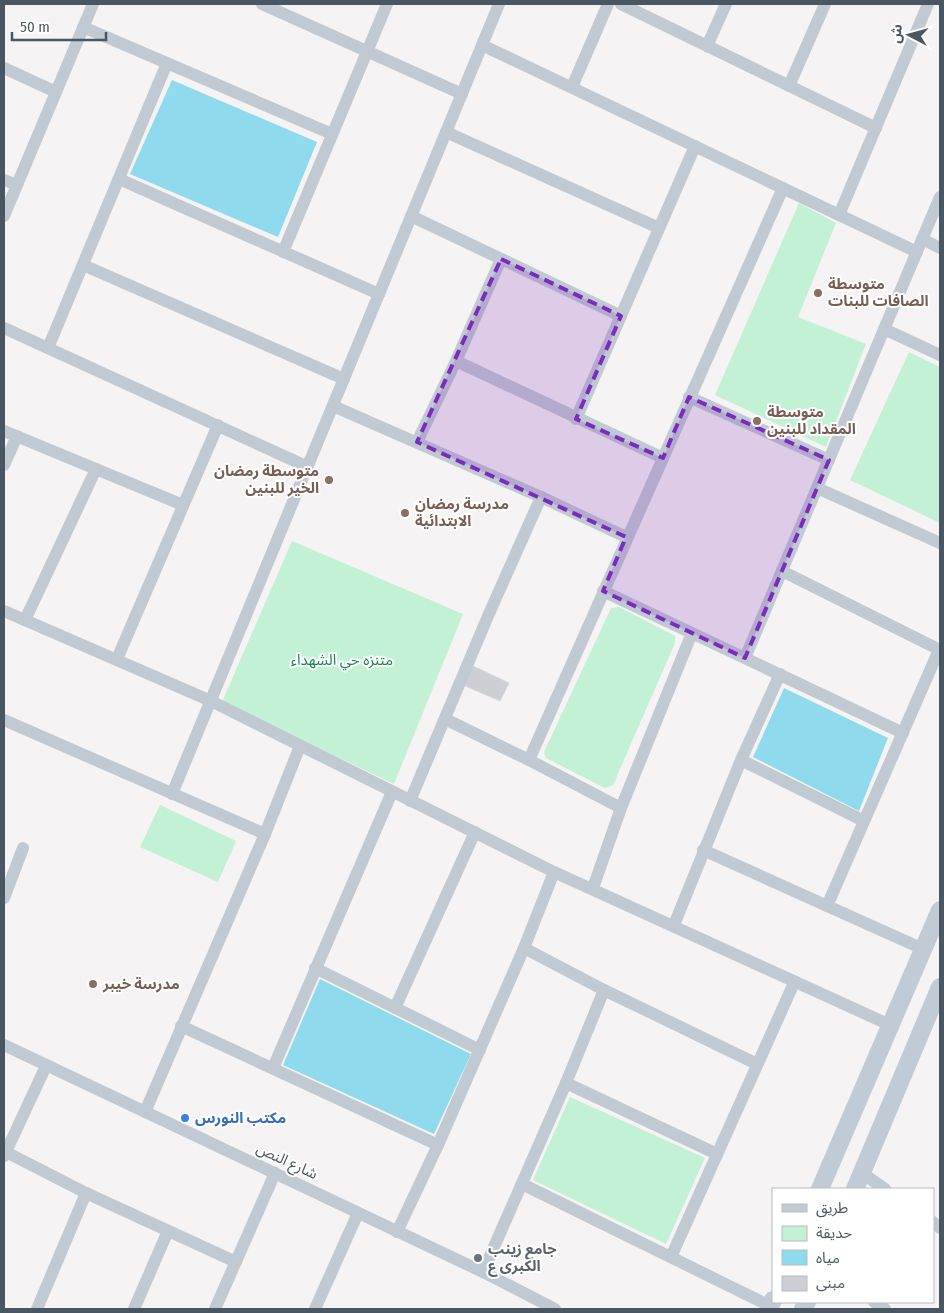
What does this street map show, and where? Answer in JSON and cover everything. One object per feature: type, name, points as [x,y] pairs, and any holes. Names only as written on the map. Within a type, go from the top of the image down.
[{"type":"main road","points":[[820,1188],[940,910]]},
{"type":"main road","points":[[859,1181],[939,993]]},
{"type":"street","points":[[4,216],[93,4]]},
{"type":"street","points":[[262,4],[462,94]]},
{"type":"street","points":[[283,252],[387,4]]},
{"type":"street","points":[[572,87],[608,4]]},
{"type":"street","points":[[621,4],[876,128]]},
{"type":"street","points":[[707,46],[726,4]]},
{"type":"street","points":[[789,86],[825,4]]},
{"type":"street","points":[[839,215],[928,4]]},
{"type":"street","points":[[172,794],[482,45],[494,5]]},
{"type":"street","points":[[84,27],[332,134]]},
{"type":"street","points":[[482,45],[917,252]]},
{"type":"street","points":[[48,348],[168,63]]},
{"type":"street","points":[[4,68],[56,92]]},
{"type":"street","points":[[446,132],[660,228]]},
{"type":"street","points":[[576,418],[695,146]]},
{"type":"street","points":[[119,179],[379,294]]},
{"type":"street","points":[[4,180],[17,185]]},
{"type":"street","points":[[529,760],[783,188]]},
{"type":"street","points":[[745,658],[940,197]]},
{"type":"street","points":[[411,216],[621,316]]},
{"type":"street","points":[[922,239],[940,248]]},
{"type":"street","points":[[417,442],[456,361],[501,259]]},
{"type":"street","points":[[83,266],[344,379]]},
{"type":"street","points":[[4,328],[308,466]]},
{"type":"street","points":[[884,329],[940,355]]},
{"type":"street","points":[[456,361],[663,458]]},
{"type":"street","points":[[689,397],[828,460]]},
{"type":"street","points":[[333,406],[541,497],[626,538]]},
{"type":"street","points":[[117,659],[218,425]]},
{"type":"street","points":[[4,431],[183,505]]},
{"type":"street","points":[[4,465],[17,436]]},
{"type":"street","points":[[25,620],[96,469]]},
{"type":"street","points":[[817,488],[940,543]]},
{"type":"street","points":[[410,801],[541,497]]},
{"type":"street","points":[[782,571],[940,650],[827,906]]},
{"type":"street","points":[[603,590],[903,733]]},
{"type":"street","points":[[4,611],[210,701],[554,872],[593,888],[794,983],[890,1025]]},
{"type":"street","points":[[593,888],[621,808],[692,633]]},
{"type":"street","points":[[674,925],[741,760],[780,674]]},
{"type":"street","points":[[4,720],[265,834]]},
{"type":"street","points":[[445,720],[529,760],[621,808]]},
{"type":"street","points":[[145,1112],[180,1026],[265,834],[300,746]]},
{"type":"street","points":[[741,760],[864,821]]},
{"type":"street","points":[[272,1068],[392,792]]},
{"type":"street","points":[[394,1008],[475,832]]},
{"type":"street","points":[[4,898],[23,848]]},
{"type":"street","points":[[703,850],[923,949]]},
{"type":"street","points":[[397,1232],[480,1050],[554,872]]},
{"type":"street","points":[[524,948],[604,990],[757,1064]]},
{"type":"street","points":[[315,968],[480,1050]]},
{"type":"street","points":[[671,1257],[794,983]]},
{"type":"street","points":[[483,1272],[566,1083],[604,990]]},
{"type":"street","points":[[180,1026],[438,1144]]},
{"type":"street","name":"شارع النص","points":[[4,1045],[483,1272],[555,1309]]},
{"type":"street","points":[[46,1066],[5,1154],[236,1262]]},
{"type":"street","points":[[566,1083],[717,1154]]},
{"type":"street","points":[[215,1309],[275,1173]]},
{"type":"street","points":[[859,1181],[882,1188]]},
{"type":"street","points":[[522,1184],[770,1305]]},
{"type":"street","points":[[37,1309],[86,1193]]},
{"type":"street","points":[[320,1308],[358,1213]]},
{"type":"street","points":[[134,1309],[168,1231]]},
{"type":"highlighted area","points":[[501,259],[621,316],[576,419],[663,458],[689,397],[829,460],[745,658],[603,591],[626,537],[417,442]]},
{"type":"green space","points":[[799,203],[836,223],[798,317],[866,344],[826,447],[715,395]]},
{"type":"green space","points":[[909,352],[940,367],[940,523],[850,480]]},
{"type":"green space","name":"متنزه حي الشهداء","points":[[292,541],[463,614],[394,784],[222,702]]},
{"type":"green space","points":[[619,607],[675,636],[675,643],[613,785],[605,788],[546,758],[544,752],[611,608]]},
{"type":"green space","points":[[160,805],[236,841],[218,882],[140,847]]},
{"type":"green space","points":[[570,1097],[705,1158],[666,1244],[533,1180]]},
{"type":"water","points":[[172,80],[317,142],[278,237],[130,174]]},
{"type":"water","points":[[784,688],[888,738],[859,811],[753,757]]},
{"type":"water","points":[[320,979],[471,1054],[434,1134],[283,1065]]},
{"type":"building","points":[[471,665],[509,683],[500,701],[463,685]]},
{"type":"place","name":"متوسطة الصافات للبنات","points":[[818,293]]},
{"type":"place","name":"متوسطة المقداد للبنين","points":[[757,421]]},
{"type":"place","name":"متوسطة رمضان الخير للبنين","points":[[329,480]]},
{"type":"place","name":"مدرسة رمضان الابتدائية","points":[[405,513]]},
{"type":"place","name":"مدرسة خيبر","points":[[93,984]]},
{"type":"place","name":"مكتب النورس","points":[[185,1118]]},
{"type":"place","name":"جامع زينب الكبرى ع","points":[[478,1258]]}]
